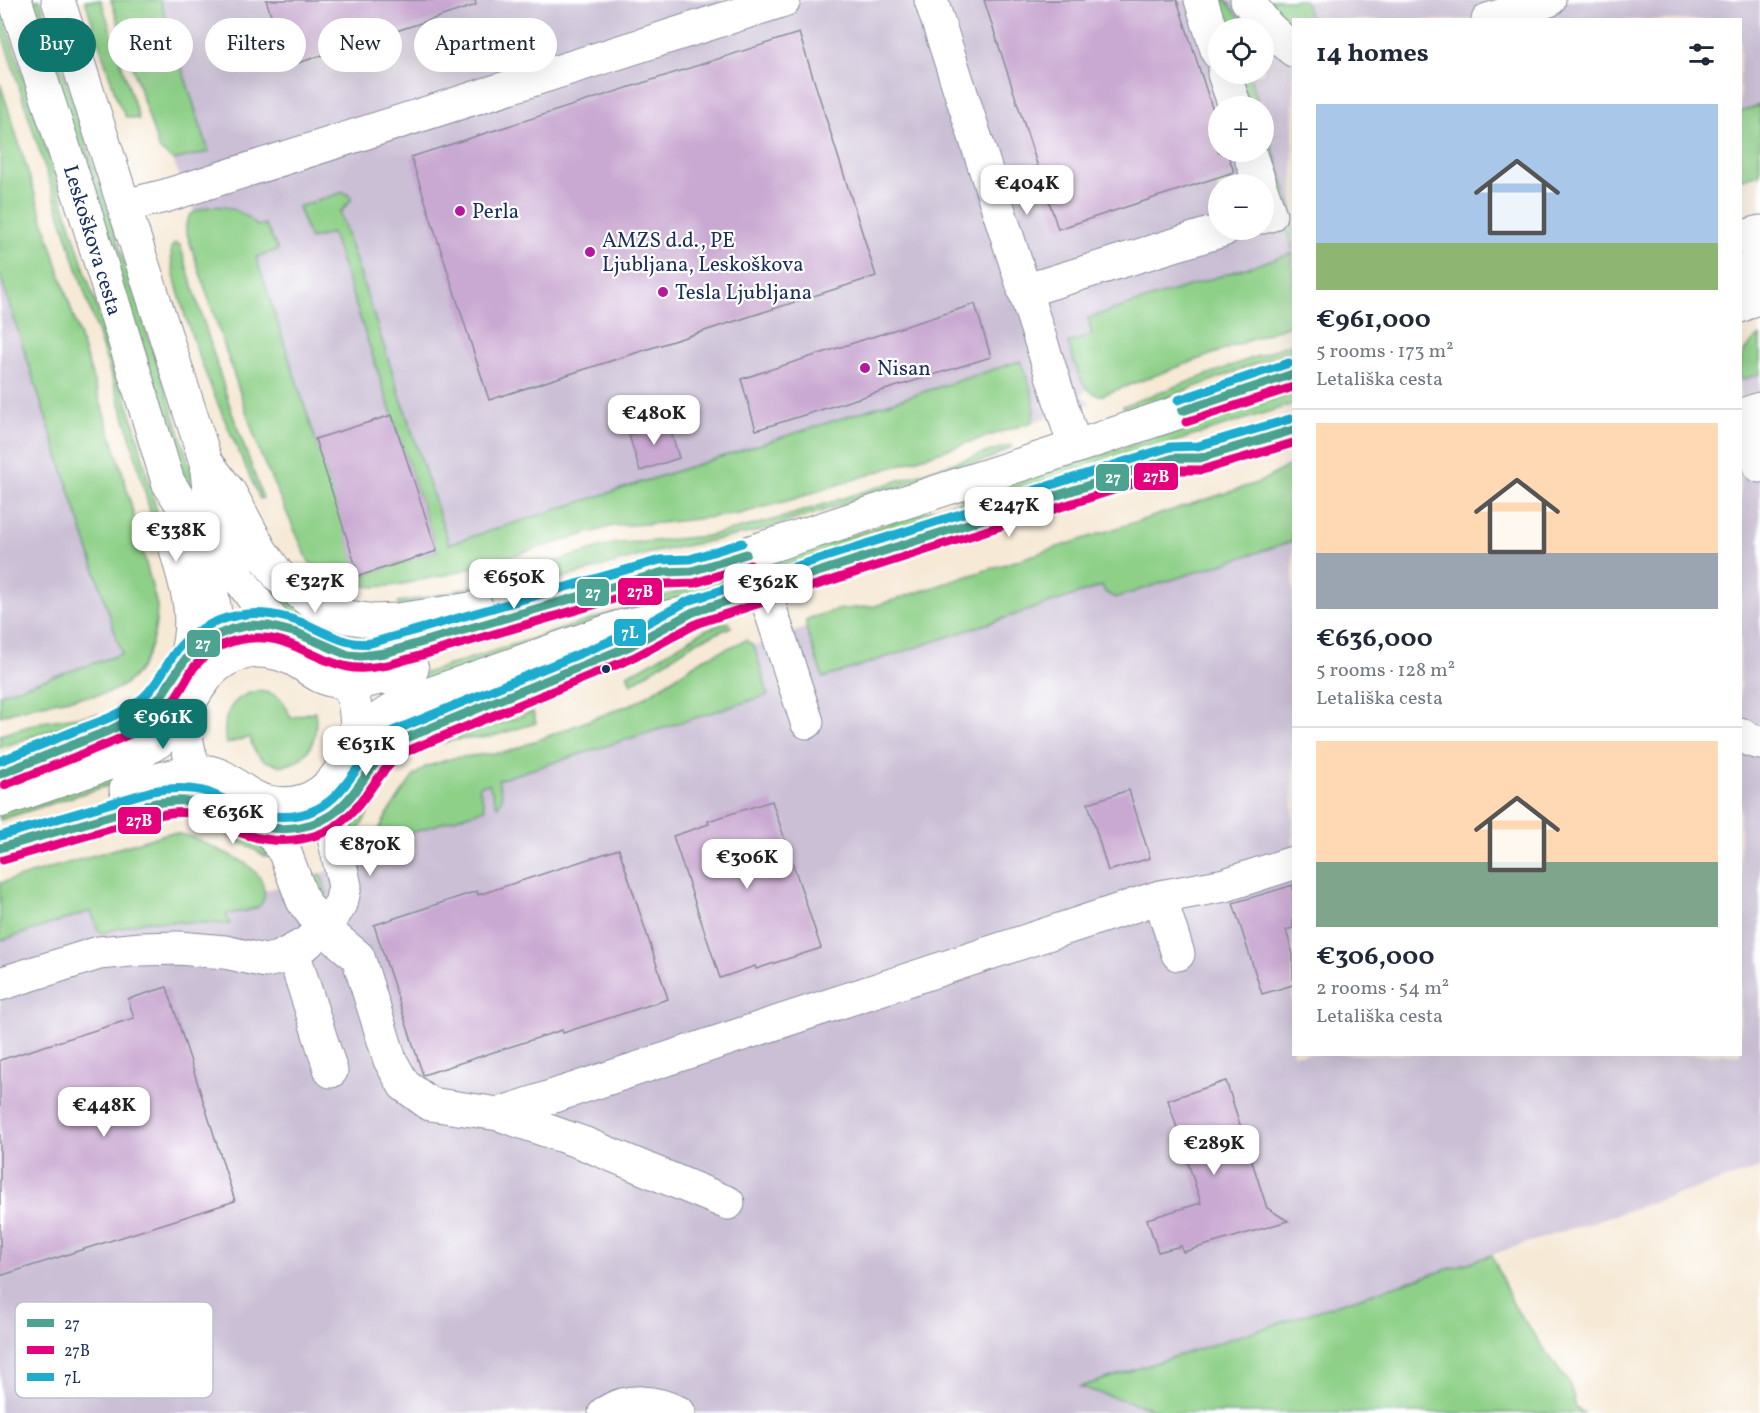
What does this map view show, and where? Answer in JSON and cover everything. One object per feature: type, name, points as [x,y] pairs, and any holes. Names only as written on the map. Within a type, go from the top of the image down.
[{"type":"main road","name":"Leskoškova cesta","points":[[15,0],[86,215],[168,482],[186,511],[211,587],[217,634]]},
{"type":"main road","name":"Leskoškova cesta","points":[[58,0],[206,462],[210,498],[239,578],[258,606],[278,627]]},
{"type":"main road","points":[[124,206],[165,196],[784,0]]},
{"type":"main road","points":[[931,0],[1075,447]]},
{"type":"main road","points":[[1201,0],[1208,22]]},
{"type":"main road","points":[[1247,0],[1267,26],[1288,45]]},
{"type":"main road","points":[[1494,18],[1549,0]]},
{"type":"main road","points":[[1742,216],[1760,211]]},
{"type":"main road","points":[[1742,237],[1760,232]]},
{"type":"main road","points":[[1024,291],[1208,235]]},
{"type":"main road","points":[[1742,272],[1760,264]]},
{"type":"main road","points":[[1742,305],[1760,296]]},
{"type":"main road","points":[[0,801],[139,753],[159,741],[185,718],[195,694],[203,643],[217,634],[252,625],[278,627],[331,650],[351,656],[370,656],[663,572],[692,571],[1292,374]]},
{"type":"main road","points":[[1760,409],[1744,414],[1760,466]]},
{"type":"main road","points":[[1174,458],[1192,444],[1292,411]]},
{"type":"main road","points":[[355,740],[389,711],[401,704],[620,627],[693,612],[1174,458],[1200,458],[1292,430]]},
{"type":"main road","name":"Leskoškova cesta","points":[[206,462],[230,493],[261,551],[279,576],[311,602],[336,613],[364,620],[397,620],[474,607],[507,618]]},
{"type":"main road","name":"Leskoškova cesta","points":[[168,482],[168,520],[188,594],[192,617],[191,635],[198,665]]},
{"type":"main road","points":[[0,774],[129,722],[154,704],[174,678],[198,665],[241,653],[266,651],[288,657],[323,678],[349,682],[392,675],[669,589],[692,571]]},
{"type":"main road","points":[[764,590],[807,722]]},
{"type":"main road","points":[[0,828],[149,782],[194,772],[215,773],[244,793],[265,802],[308,800],[318,795],[330,801],[346,803],[382,754],[397,742],[630,646],[693,612]]},
{"type":"main road","points":[[0,848],[155,803],[173,800],[187,800],[217,808],[242,821],[268,828],[293,828],[307,825],[330,801],[355,740],[355,714],[349,682],[331,650]]},
{"type":"main road","points":[[185,718],[187,741],[194,772],[202,788],[217,808]]},
{"type":"main road","points":[[1742,735],[1760,743]]},
{"type":"main road","points":[[0,984],[99,953],[179,948],[225,952],[265,961],[293,952],[306,943],[332,916],[345,885],[330,801]]},
{"type":"main road","points":[[268,828],[285,853],[303,901],[332,916],[358,957],[390,1060],[404,1085],[430,1104],[499,1114],[583,1143],[728,1203]]},
{"type":"main road","points":[[499,1114],[1160,897],[1225,885],[1292,863]]},
{"type":"main road","points":[[1160,897],[1178,954]]},
{"type":"main road","points":[[293,952],[331,1071]]},
{"type":"main road","points":[[605,1412],[634,1402],[657,1404],[680,1413]]},
{"type":"shaded area","points":[[160,0],[1760,0],[1760,120],[1742,125],[1742,18],[1292,18],[1292,271],[1068,343],[1080,378],[1087,389],[1081,395],[1091,403],[1032,422],[1033,395],[1019,362],[449,544],[437,551],[346,581],[256,257],[277,249],[265,224],[257,226],[250,218],[205,207],[194,212],[173,160],[209,152],[183,72],[193,72],[193,18],[166,18]]},
{"type":"shaded area","points":[[0,275],[122,654],[0,694]]},
{"type":"shaded area","points":[[1760,374],[1760,1168],[1081,1387],[1167,1413],[0,1413],[0,941],[92,911],[98,930],[147,921],[229,924],[226,914],[258,907],[263,903],[264,891],[321,874],[405,835],[485,809],[478,786],[489,783],[497,805],[498,780],[768,695],[754,646],[806,628],[824,678],[1292,524],[1292,1056],[1742,1056],[1742,379]]},
{"type":"green space","points":[[32,0],[40,0],[46,18],[38,18]]},
{"type":"green space","points":[[85,0],[101,0],[108,22],[108,71],[96,34],[96,18],[91,18]]},
{"type":"green space","points":[[111,0],[160,0],[166,18],[117,18]]},
{"type":"green space","points":[[1214,0],[1226,0],[1240,18],[1220,18]]},
{"type":"green space","points":[[1269,0],[1304,0],[1310,18],[1292,18],[1292,27]]},
{"type":"green space","points":[[0,5],[18,61],[18,72],[21,72],[134,424],[173,574],[167,575],[127,425],[0,27]]},
{"type":"green space","points":[[55,72],[63,72],[221,562],[213,565]]},
{"type":"green space","points":[[108,72],[124,72],[139,119],[126,117],[118,102]]},
{"type":"green space","points":[[134,72],[183,72],[209,152],[173,160],[159,149]]},
{"type":"green space","points":[[0,83],[123,474],[157,606],[155,631],[147,656],[133,677],[123,685],[103,694],[38,705],[0,716],[0,694],[122,654],[0,275]]},
{"type":"green space","points":[[1240,84],[1252,84],[1256,96],[1244,96]]},
{"type":"green space","points":[[1760,105],[1760,174],[1742,179],[1742,111]]},
{"type":"green space","points":[[1274,153],[1292,210],[1292,248],[1274,190],[1274,174],[1269,174],[1265,162],[1274,162]]},
{"type":"green space","points":[[344,192],[351,197],[351,200],[340,213],[449,544],[1020,361],[1033,398],[1032,422],[794,499],[739,514],[613,526],[454,573],[398,585],[375,587],[358,585],[326,573],[309,562],[261,456],[186,231],[190,215],[208,207],[217,206],[243,214],[257,226],[265,224],[278,250],[256,257],[360,576],[437,551],[332,233],[310,239],[298,207]]},
{"type":"green space","points":[[175,243],[180,245],[231,410],[263,498],[260,499],[210,386],[193,339],[174,274],[171,248]]},
{"type":"green space","points":[[1292,253],[1292,324],[1103,395],[1095,394],[1084,384],[1068,343],[1092,335],[1088,318]]},
{"type":"green space","points":[[1760,336],[1760,374],[1742,379],[1742,355],[1748,346]]},
{"type":"green space","points":[[1292,343],[1292,350],[1134,410],[1124,410],[1123,406]]},
{"type":"green space","points":[[1292,393],[1292,404],[419,684],[416,676]]},
{"type":"green space","points":[[1010,445],[1012,447],[991,458],[759,531],[650,553],[521,590],[452,602],[398,607],[398,602],[446,594],[617,543],[707,536],[784,517]]},
{"type":"green space","points":[[1292,464],[1292,541],[1115,598],[1105,592],[1102,586],[823,678],[806,628],[806,620],[810,618],[836,610],[875,606],[1260,482]]},
{"type":"green space","points":[[270,584],[363,632],[367,645],[357,644],[284,612],[258,588]]},
{"type":"green space","points":[[729,622],[731,627],[696,642],[631,684],[627,674],[642,668],[705,630]]},
{"type":"green space","points":[[746,640],[754,646],[768,695],[498,780],[502,797],[497,806],[489,784],[479,786],[485,809],[405,835],[370,852],[389,811],[413,777],[425,767],[453,758],[507,752],[639,701],[703,659]]},
{"type":"green space","points":[[258,691],[280,698],[291,718],[315,711],[316,726],[313,742],[305,754],[290,764],[276,765],[261,758],[253,748],[250,737],[226,744],[225,725],[230,709],[240,698]]},
{"type":"green space","points":[[533,712],[536,723],[490,737],[442,743],[441,737],[487,728]]},
{"type":"green space","points":[[98,714],[100,720],[51,730],[0,748],[0,735],[42,722]]},
{"type":"green space","points":[[402,754],[404,760],[379,794],[359,830],[352,829],[379,781]]},
{"type":"green space","points":[[122,771],[125,780],[0,820],[0,811]]},
{"type":"green space","points":[[172,811],[184,811],[252,840],[269,853],[266,857],[205,823],[190,818],[174,817]]},
{"type":"green space","points":[[169,833],[194,838],[253,869],[262,882],[264,900],[262,904],[251,910],[226,914],[230,924],[147,921],[102,933],[98,930],[91,911],[0,941],[0,883]]},
{"type":"green space","points":[[321,874],[327,894],[323,896],[321,896],[314,876]]},
{"type":"green space","points":[[1492,1255],[1513,1305],[1570,1385],[1576,1408],[1584,1413],[1167,1413],[1080,1387]]},
{"type":"building","points":[[266,0],[475,0],[476,5],[436,18],[414,18],[414,25],[402,29],[402,18],[318,18],[318,57],[306,60],[306,18],[272,18]]},
{"type":"building","points":[[984,0],[1177,0],[1208,96],[1208,162],[1230,162],[1234,172],[1208,174],[1208,180],[1058,229]]},
{"type":"building","points":[[799,33],[876,276],[489,400],[411,157]]},
{"type":"building","name":"Nisan","points":[[975,304],[991,357],[756,430],[741,379]]},
{"type":"building","points":[[392,415],[437,551],[359,576],[315,439]]},
{"type":"building","points":[[668,422],[679,458],[640,471],[629,435]]},
{"type":"building","points":[[1129,790],[1150,858],[1108,871],[1088,803]]},
{"type":"building","points":[[772,801],[821,948],[720,978],[673,836],[709,824],[708,821]]},
{"type":"building","points":[[619,849],[668,999],[423,1075],[374,925],[477,891],[478,895]]},
{"type":"building","points":[[1292,885],[1292,928],[1286,930],[1292,951],[1292,985],[1262,994],[1233,903]]},
{"type":"building","points":[[167,987],[235,1201],[0,1276],[0,1060],[134,1018],[128,999]]},
{"type":"building","points":[[1226,1081],[1267,1208],[1288,1221],[1183,1252],[1181,1246],[1158,1252],[1147,1219],[1201,1203],[1168,1100]]},
{"type":"transit line","name":"7L","points":[[1178,400],[1289,363]]},
{"type":"transit line","name":"27","points":[[1182,411],[1292,374]]},
{"type":"transit line","name":"27B","points":[[1186,422],[1292,387]]},
{"type":"transit line","name":"7L","points":[[0,836],[152,791],[166,789],[200,790],[240,807],[268,815],[288,816],[307,813],[328,802],[338,793],[372,749],[393,731],[625,635],[688,601],[1170,447],[1198,446],[1290,419]]},
{"type":"transit line","name":"27","points":[[0,848],[155,803],[172,801],[201,803],[243,821],[265,827],[288,828],[310,825],[321,821],[341,807],[380,757],[399,741],[630,646],[693,612],[1174,458],[1200,458],[1292,430]]},
{"type":"transit line","name":"27B","points":[[3,860],[158,815],[176,813],[200,815],[236,831],[261,838],[287,840],[313,836],[325,832],[347,817],[386,768],[405,752],[635,657],[698,623],[1176,470],[1202,470],[1292,443]]},
{"type":"transit line","name":"7L","points":[[0,761],[106,719],[135,704],[153,687],[180,646],[194,633],[231,617],[270,614],[300,622],[344,641],[371,643],[660,560],[690,559],[742,543]]},
{"type":"transit line","name":"27","points":[[0,774],[108,731],[136,717],[161,696],[191,653],[210,638],[232,629],[250,625],[269,626],[297,633],[348,655],[385,653],[663,572],[692,571],[746,554]]},
{"type":"transit line","name":"27B","points":[[4,785],[140,729],[168,706],[200,660],[233,641],[269,638],[348,667],[378,667],[665,584],[695,583],[750,565]]},
{"type":"place","name":"Perla","points":[[460,211]]},
{"type":"place","name":"AMZS d.d., PE Ljubljana, Leskoškova","points":[[590,252]]},
{"type":"place","name":"Tesla Ljubljana","points":[[663,292]]},
{"type":"place","name":"Nisan","points":[[865,368]]}]
